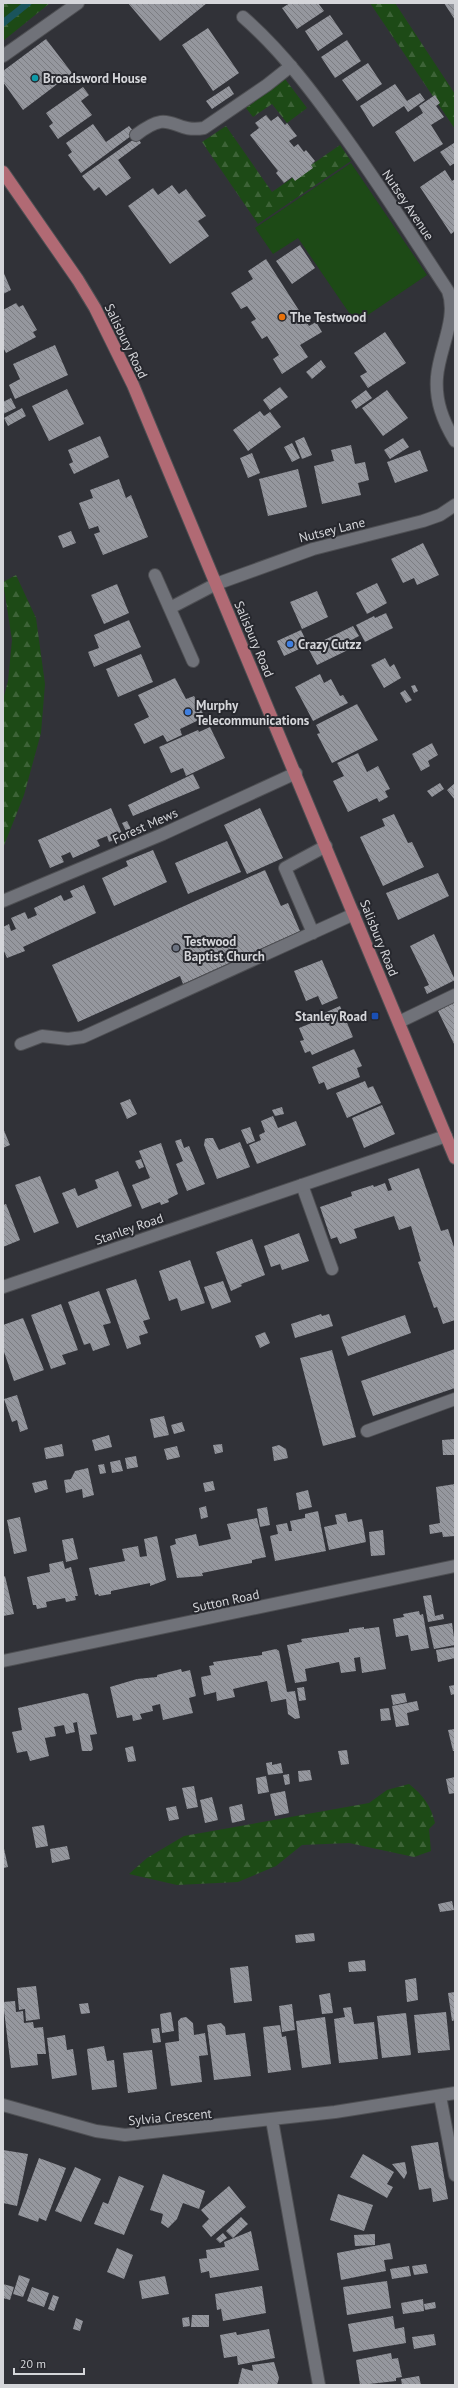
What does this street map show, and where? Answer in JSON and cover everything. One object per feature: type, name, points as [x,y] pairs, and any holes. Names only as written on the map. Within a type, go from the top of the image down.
[{"type":"main road","name":"Salisbury Road","points":[[3,172],[57,247],[95,308],[136,392],[296,773],[455,1158]]},
{"type":"street","points":[[3,56],[78,3]]},
{"type":"street","name":"Nutsey Avenue","points":[[243,18],[275,47],[291,66],[365,165],[451,298],[452,311],[437,377],[437,390],[442,417],[455,441]]},
{"type":"street","points":[[136,135],[149,125],[159,120],[192,129],[204,128],[267,85],[291,66]]},
{"type":"street","name":"Nutsey Lane","points":[[170,608],[216,584],[313,548],[424,521],[455,505]]},
{"type":"street","points":[[155,575],[193,661]]},
{"type":"street","name":"Forest Mews","points":[[3,900],[163,834],[296,773]]},
{"type":"street","points":[[313,933],[285,868],[326,846]]},
{"type":"street","points":[[21,1044],[42,1036],[68,1039],[83,1037],[354,914]]},
{"type":"street","points":[[399,1022],[455,995]]},
{"type":"street","name":"Stanley Road","points":[[3,1287],[446,1136]]},
{"type":"street","points":[[302,1185],[332,1269]]},
{"type":"street","points":[[367,1431],[455,1399]]},
{"type":"street","name":"Sutton Road","points":[[3,1661],[455,1566]]},
{"type":"street","name":"Sylvia Crescent","points":[[3,2105],[96,2131],[126,2135],[272,2120],[455,2093]]},
{"type":"street","points":[[440,2096],[455,2175]]},
{"type":"street","points":[[272,2120],[320,2385]]},
{"type":"green space","points":[[3,3],[50,3],[3,41]]},
{"type":"green space","points":[[370,3],[395,3],[455,94],[455,129]]},
{"type":"green space","points":[[285,79],[307,108],[287,123],[272,104],[253,117],[246,108]]},
{"type":"green space","points":[[226,126],[272,192],[340,145],[351,161],[258,224],[202,142]]},
{"type":"green space","points":[[351,163],[427,275],[356,323],[298,238],[273,254],[255,228]]},
{"type":"green space","points":[[16,575],[36,618],[45,684],[41,733],[24,795],[3,848],[3,700],[8,681],[12,640],[3,582]]},
{"type":"green space","points":[[409,1784],[426,1801],[435,1823],[429,1829],[431,1851],[414,1857],[349,1843],[302,1845],[276,1866],[238,1882],[177,1885],[129,1874],[147,1858],[184,1836],[369,1803],[387,1790]]},
{"type":"building","points":[[128,3],[207,3],[160,41]]},
{"type":"building","points":[[290,3],[318,3],[324,11],[297,29],[282,8]]},
{"type":"building","points":[[444,3],[455,3],[455,20]]},
{"type":"building","points":[[330,15],[343,34],[318,51],[305,31]]},
{"type":"building","points":[[208,28],[239,73],[213,91],[182,45]]},
{"type":"building","name":"Broadsword House","points":[[46,39],[72,73],[23,110],[3,82],[3,71]]},
{"type":"building","points":[[347,40],[361,61],[335,78],[321,57]]},
{"type":"building","points":[[368,63],[382,84],[357,101],[342,80]]},
{"type":"building","points":[[395,84],[407,101],[420,93],[425,100],[408,112],[404,106],[373,127],[360,106]]},
{"type":"building","points":[[229,86],[234,94],[212,109],[206,101]]},
{"type":"building","points":[[83,87],[89,95],[81,101],[92,115],[58,139],[49,126],[53,123],[46,113]]},
{"type":"building","points":[[435,95],[440,103],[436,106],[444,117],[431,125],[443,144],[414,162],[395,132],[423,113],[419,106]]},
{"type":"building","points":[[266,115],[271,121],[278,116],[285,125],[287,123],[297,136],[289,141],[294,147],[298,144],[304,152],[306,150],[315,161],[311,165],[313,168],[295,181],[292,177],[284,183],[276,173],[278,171],[250,135],[259,128],[255,123]]},
{"type":"building","points":[[93,124],[106,142],[129,126],[135,133],[81,173],[68,155],[72,152],[66,143]]},
{"type":"building","points":[[137,137],[141,143],[118,160],[131,178],[106,196],[99,187],[94,191],[82,176]]},
{"type":"building","points":[[454,143],[455,163],[450,166],[440,152]]},
{"type":"building","points":[[445,170],[452,181],[455,179],[455,231],[451,234],[420,187]]},
{"type":"building","points":[[172,185],[179,194],[186,189],[206,216],[198,221],[209,236],[170,264],[128,206],[153,188],[158,195]]},
{"type":"building","points":[[300,245],[315,268],[292,284],[276,261]]},
{"type":"building","points":[[266,259],[309,326],[316,322],[322,332],[300,345],[308,357],[282,374],[273,359],[279,355],[267,336],[262,339],[251,322],[256,319],[247,306],[241,309],[231,293],[253,279],[248,271]]},
{"type":"building","points":[[3,271],[11,290],[3,294]]},
{"type":"building","points":[[16,303],[19,307],[23,305],[37,330],[33,332],[36,337],[6,353],[3,347],[3,310]]},
{"type":"building","points":[[385,332],[406,363],[368,388],[360,376],[367,372],[354,353]]},
{"type":"building","points":[[55,345],[68,375],[15,399],[9,385],[20,379],[13,364]]},
{"type":"building","points":[[321,360],[326,367],[312,379],[306,372]]},
{"type":"building","points":[[280,387],[288,397],[270,410],[263,400]]},
{"type":"building","points":[[67,389],[84,424],[49,441],[32,406]]},
{"type":"building","points":[[366,390],[372,398],[356,409],[351,401]]},
{"type":"building","points":[[387,390],[408,418],[383,436],[362,408]]},
{"type":"building","points":[[11,398],[16,408],[3,414],[3,402]]},
{"type":"building","points":[[22,408],[26,416],[8,426],[4,418]]},
{"type":"building","points":[[260,411],[264,416],[270,412],[281,427],[248,451],[233,430]]},
{"type":"building","points":[[100,436],[109,457],[74,474],[69,464],[73,462],[68,450]]},
{"type":"building","points":[[304,437],[312,455],[302,459],[295,441]]},
{"type":"building","points":[[403,438],[409,447],[390,459],[384,450]]},
{"type":"building","points":[[292,443],[300,458],[292,462],[284,447]]},
{"type":"building","points":[[351,445],[355,464],[365,462],[369,480],[358,483],[361,495],[322,504],[314,466],[334,461],[331,450]]},
{"type":"building","points":[[420,450],[428,471],[395,483],[387,462]]},
{"type":"building","points":[[252,453],[260,473],[248,478],[240,458]]},
{"type":"building","points":[[298,469],[307,507],[268,516],[259,479]]},
{"type":"building","points":[[119,479],[126,498],[131,495],[148,537],[103,555],[94,534],[100,532],[98,526],[89,529],[79,503],[93,498],[90,490]]},
{"type":"building","points":[[71,531],[76,543],[63,548],[58,536]]},
{"type":"building","points":[[423,543],[439,575],[417,585],[414,578],[403,583],[391,559]]},
{"type":"building","points":[[377,583],[387,603],[367,614],[356,593]]},
{"type":"building","points":[[117,584],[129,613],[104,624],[91,595]]},
{"type":"building","points":[[317,591],[328,617],[302,629],[290,602]]},
{"type":"building","points":[[386,613],[393,628],[365,642],[356,625],[374,616],[375,618]]},
{"type":"building","points":[[129,620],[141,647],[94,667],[88,652],[99,648],[94,635]]},
{"type":"building","points":[[353,626],[359,636],[346,643],[350,649],[317,665],[308,648]]},
{"type":"building","points":[[301,630],[308,645],[284,656],[277,641]]},
{"type":"building","points":[[141,654],[153,682],[118,697],[106,669]]},
{"type":"building","points":[[385,658],[390,667],[394,664],[401,678],[384,688],[371,665]]},
{"type":"building","points":[[320,674],[324,683],[331,679],[340,696],[343,695],[348,703],[313,721],[295,687]]},
{"type":"building","points":[[175,678],[186,699],[194,696],[205,717],[180,729],[182,735],[167,742],[163,735],[144,744],[134,724],[149,717],[138,695]]},
{"type":"building","points":[[415,685],[418,691],[414,693],[411,686]]},
{"type":"building","points":[[405,690],[412,700],[406,703],[400,693]]},
{"type":"building","points":[[357,704],[378,740],[332,763],[317,734],[320,733],[316,725]]},
{"type":"building","points":[[210,727],[225,758],[186,776],[183,768],[171,773],[159,747],[198,730],[199,732]]},
{"type":"building","points":[[432,743],[438,755],[428,761],[430,766],[421,771],[412,754]]},
{"type":"building","points":[[358,753],[367,772],[378,766],[390,789],[385,791],[388,797],[379,802],[377,798],[348,812],[333,781],[344,776],[337,763]]},
{"type":"building","points":[[193,774],[200,788],[133,816],[128,805]]},
{"type":"building","points":[[440,783],[444,789],[432,797],[427,791]]},
{"type":"building","points":[[455,783],[455,800],[447,790]]},
{"type":"building","points":[[111,808],[123,836],[109,842],[107,836],[97,840],[100,846],[73,858],[70,852],[61,856],[64,862],[50,868],[38,840]]},
{"type":"building","points":[[260,808],[283,858],[247,874],[224,825]]},
{"type":"building","points":[[394,814],[408,843],[412,842],[424,867],[383,886],[360,837],[385,826],[382,819]]},
{"type":"building","points":[[127,821],[132,831],[127,833],[122,823]]},
{"type":"building","points":[[227,841],[241,872],[188,894],[175,863]]},
{"type":"building","points":[[153,850],[167,882],[114,906],[102,878],[128,866],[126,861]]},
{"type":"building","name":"Testwood Baptist Church","points":[[265,870],[281,906],[288,903],[300,931],[183,984],[180,976],[78,1022],[52,965]]},
{"type":"building","points":[[438,873],[449,896],[398,920],[386,893]]},
{"type":"building","points":[[84,885],[96,913],[23,947],[25,951],[7,958],[3,949],[3,927],[9,924],[11,931],[16,929],[11,918],[25,912],[28,919],[37,915],[34,908],[61,895],[64,901],[73,897],[70,891]]},
{"type":"building","points":[[434,934],[455,980],[427,994],[424,987],[429,985],[410,946]]},
{"type":"building","points":[[322,960],[338,998],[322,1005],[318,996],[306,1001],[294,971]]},
{"type":"building","points":[[455,1002],[455,1046],[438,1011]]},
{"type":"building","points":[[340,1006],[353,1037],[312,1055],[310,1051],[305,1053],[300,1041],[304,1040],[299,1028],[314,1022],[313,1018]]},
{"type":"building","points":[[354,1049],[362,1066],[357,1068],[360,1077],[327,1090],[324,1082],[319,1084],[312,1067]]},
{"type":"building","points":[[365,1081],[368,1088],[373,1086],[381,1103],[347,1118],[336,1093]]},
{"type":"building","points":[[130,1099],[137,1114],[127,1119],[120,1103]]},
{"type":"building","points":[[382,1105],[395,1134],[364,1148],[352,1118]]},
{"type":"building","points":[[282,1107],[284,1114],[275,1116],[272,1110]]},
{"type":"building","points":[[273,1116],[278,1128],[296,1121],[306,1145],[257,1164],[249,1145],[261,1140],[259,1135],[265,1132],[261,1121]]},
{"type":"building","points":[[250,1127],[255,1141],[247,1144],[241,1130]]},
{"type":"building","points":[[3,1128],[10,1145],[3,1148]]},
{"type":"building","points":[[213,1138],[219,1150],[240,1142],[250,1167],[217,1179],[204,1145],[205,1139]]},
{"type":"building","points":[[181,1139],[184,1148],[189,1146],[205,1184],[187,1191],[176,1164],[183,1161],[175,1141]]},
{"type":"building","points":[[161,1143],[178,1194],[168,1199],[169,1202],[161,1205],[160,1202],[142,1209],[132,1185],[150,1178],[139,1151]]},
{"type":"building","points":[[141,1159],[144,1167],[139,1169],[135,1161]]},
{"type":"building","points":[[419,1168],[441,1231],[448,1229],[455,1250],[455,1320],[443,1324],[437,1307],[434,1308],[418,1262],[421,1261],[411,1226],[399,1230],[394,1216],[354,1229],[357,1238],[340,1244],[337,1237],[331,1239],[320,1207],[352,1196],[351,1192],[373,1185],[374,1187],[385,1183],[388,1191],[392,1190],[388,1179]]},
{"type":"building","points":[[118,1171],[132,1206],[77,1228],[62,1193],[75,1188],[78,1196],[98,1188],[95,1180]]},
{"type":"building","points":[[40,1176],[59,1223],[34,1233],[15,1185]]},
{"type":"building","points":[[6,1204],[20,1240],[3,1247],[3,1205]]},
{"type":"building","points":[[299,1233],[309,1261],[282,1270],[280,1264],[271,1267],[264,1246]]},
{"type":"building","points":[[252,1239],[265,1275],[241,1284],[242,1286],[231,1291],[216,1252]]},
{"type":"building","points":[[190,1260],[205,1303],[181,1311],[177,1298],[169,1301],[159,1271]]},
{"type":"building","points":[[136,1279],[150,1319],[143,1321],[148,1333],[139,1336],[141,1344],[127,1349],[106,1289]]},
{"type":"building","points":[[223,1281],[231,1302],[212,1309],[204,1287]]},
{"type":"building","points":[[99,1291],[111,1323],[103,1325],[110,1345],[93,1351],[90,1343],[84,1345],[68,1302]]},
{"type":"building","points":[[61,1304],[78,1350],[62,1355],[66,1364],[51,1369],[31,1315]]},
{"type":"building","points":[[321,1314],[322,1316],[329,1314],[333,1326],[295,1338],[291,1324]]},
{"type":"building","points":[[405,1315],[411,1333],[348,1356],[341,1337]]},
{"type":"building","points":[[23,1318],[44,1370],[14,1381],[3,1349],[3,1325]]},
{"type":"building","points":[[265,1332],[270,1343],[260,1348],[255,1336]]},
{"type":"building","points":[[455,1349],[455,1388],[373,1416],[361,1381]]},
{"type":"building","points":[[332,1350],[356,1437],[323,1446],[300,1358]]},
{"type":"building","points":[[17,1395],[28,1429],[20,1432],[17,1420],[12,1422],[4,1399]]},
{"type":"building","points":[[164,1416],[169,1435],[154,1438],[150,1419]]},
{"type":"building","points":[[182,1422],[185,1431],[174,1434],[171,1425]]},
{"type":"building","points":[[109,1435],[112,1447],[95,1451],[92,1440]]},
{"type":"building","points":[[455,1439],[455,1455],[443,1455],[442,1440]]},
{"type":"building","points":[[62,1444],[64,1456],[46,1459],[44,1448]]},
{"type":"building","points":[[222,1444],[223,1452],[215,1454],[213,1445]]},
{"type":"building","points":[[279,1445],[286,1449],[288,1458],[274,1461],[272,1447]]},
{"type":"building","points":[[177,1446],[180,1457],[167,1460],[164,1449]]},
{"type":"building","points":[[136,1456],[138,1467],[127,1469],[125,1458]]},
{"type":"building","points":[[120,1460],[123,1471],[112,1473],[110,1462]]},
{"type":"building","points":[[104,1464],[106,1473],[100,1474],[98,1465]]},
{"type":"building","points":[[88,1468],[94,1495],[83,1498],[82,1489],[66,1493],[64,1480],[71,1479],[75,1471]]},
{"type":"building","points":[[46,1480],[48,1489],[35,1493],[32,1483]]},
{"type":"building","points":[[213,1481],[215,1490],[205,1492],[203,1483]]},
{"type":"building","points":[[455,1484],[455,1536],[443,1537],[442,1532],[430,1534],[429,1525],[440,1523],[436,1487]]},
{"type":"building","points":[[308,1490],[312,1507],[299,1510],[296,1493]]},
{"type":"building","points":[[206,1506],[208,1517],[201,1519],[199,1508]]},
{"type":"building","points":[[267,1507],[270,1525],[260,1527],[257,1509]]},
{"type":"building","points":[[318,1511],[326,1551],[275,1561],[270,1536],[278,1534],[276,1525],[287,1523],[289,1531],[292,1531],[290,1521],[305,1518],[305,1514]]},
{"type":"building","points":[[346,1513],[348,1522],[362,1519],[366,1542],[329,1550],[324,1527],[337,1524],[335,1515]]},
{"type":"building","points":[[20,1517],[27,1551],[14,1554],[7,1520]]},
{"type":"building","points":[[257,1518],[266,1557],[252,1560],[252,1563],[202,1573],[203,1576],[177,1578],[170,1546],[176,1544],[175,1539],[196,1534],[199,1546],[231,1539],[227,1524]]},
{"type":"building","points":[[383,1530],[385,1555],[371,1556],[369,1532]]},
{"type":"building","points":[[157,1536],[166,1580],[150,1586],[150,1583],[111,1591],[111,1594],[99,1596],[98,1594],[95,1595],[89,1568],[125,1561],[122,1549],[138,1546],[140,1557],[147,1556],[144,1539]]},
{"type":"building","points":[[73,1538],[78,1559],[66,1562],[62,1540]]},
{"type":"building","points":[[63,1561],[65,1569],[71,1567],[78,1596],[75,1596],[76,1600],[66,1602],[65,1598],[46,1602],[47,1607],[37,1609],[36,1605],[33,1605],[27,1577],[50,1572],[49,1564]]},
{"type":"building","points":[[5,1576],[14,1614],[3,1616],[3,1577]]},
{"type":"building","points":[[431,1595],[435,1616],[443,1614],[444,1619],[428,1622],[423,1596]]},
{"type":"building","points":[[419,1611],[420,1615],[423,1614],[429,1648],[411,1651],[408,1635],[396,1637],[393,1619],[404,1617],[403,1614]]},
{"type":"building","points":[[452,1623],[455,1645],[434,1649],[429,1627]]},
{"type":"building","points":[[364,1627],[364,1629],[379,1627],[386,1669],[362,1673],[360,1657],[354,1658],[356,1671],[341,1673],[339,1662],[305,1669],[307,1681],[295,1683],[287,1645],[302,1642],[301,1639],[349,1632],[349,1629]]},
{"type":"building","points":[[455,1647],[455,1658],[438,1662],[436,1650]]},
{"type":"building","points":[[276,1649],[279,1651],[287,1692],[295,1691],[300,1718],[295,1719],[288,1714],[286,1699],[271,1702],[267,1681],[233,1689],[235,1697],[217,1701],[216,1692],[204,1695],[201,1677],[211,1675],[209,1666],[214,1665],[213,1662],[262,1655],[262,1652]]},
{"type":"building","points":[[181,1669],[182,1672],[190,1670],[196,1696],[189,1698],[193,1713],[163,1720],[160,1704],[152,1706],[153,1711],[140,1714],[142,1719],[133,1721],[132,1715],[117,1718],[110,1687],[137,1679],[157,1677],[157,1675]]},
{"type":"building","points":[[455,1685],[455,1694],[451,1695],[449,1686]]},
{"type":"building","points":[[304,1687],[306,1700],[299,1701],[297,1688]]},
{"type":"building","points":[[84,1693],[88,1694],[97,1734],[90,1735],[93,1749],[91,1751],[82,1751],[77,1722],[73,1723],[75,1732],[66,1734],[64,1725],[54,1727],[56,1736],[45,1738],[43,1730],[49,1756],[30,1761],[27,1751],[17,1753],[12,1732],[22,1730],[18,1708]]},
{"type":"building","points":[[405,1693],[407,1702],[393,1705],[391,1695]]},
{"type":"building","points":[[417,1701],[419,1710],[407,1713],[409,1725],[396,1727],[392,1706]]},
{"type":"building","points":[[389,1708],[391,1720],[381,1721],[380,1709]]},
{"type":"building","points":[[455,1729],[455,1751],[453,1751],[448,1730]]},
{"type":"building","points":[[133,1746],[136,1761],[128,1762],[125,1748]]},
{"type":"building","points":[[347,1750],[349,1764],[341,1765],[338,1751]]},
{"type":"building","points":[[272,1762],[272,1765],[281,1763],[283,1773],[268,1775],[266,1763]]},
{"type":"building","points":[[310,1770],[312,1780],[299,1782],[298,1771]]},
{"type":"building","points":[[289,1774],[290,1784],[285,1785],[283,1775]]},
{"type":"building","points":[[266,1776],[269,1792],[258,1794],[256,1778]]},
{"type":"building","points":[[455,1777],[455,1793],[449,1794],[446,1779]]},
{"type":"building","points":[[194,1786],[198,1807],[187,1809],[182,1788]]},
{"type":"building","points":[[285,1791],[289,1813],[275,1816],[270,1794]]},
{"type":"building","points":[[212,1797],[218,1820],[205,1823],[200,1800]]},
{"type":"building","points":[[242,1804],[245,1820],[232,1823],[229,1807]]},
{"type":"building","points":[[176,1806],[179,1819],[169,1821],[166,1808]]},
{"type":"building","points":[[44,1825],[48,1846],[36,1848],[32,1827]]},
{"type":"building","points":[[3,1844],[8,1867],[3,1868]]},
{"type":"building","points":[[67,1846],[70,1859],[52,1863],[50,1849]]},
{"type":"building","points":[[452,1901],[454,1910],[440,1912],[438,1904]]},
{"type":"building","points":[[314,1933],[315,1941],[296,1943],[295,1935]]},
{"type":"building","points":[[365,1960],[366,1971],[349,1972],[348,1962]]},
{"type":"building","points":[[248,1966],[252,2001],[234,2003],[230,1968]]},
{"type":"building","points":[[416,1978],[418,2000],[407,2002],[405,1980]]},
{"type":"building","points":[[36,1986],[40,2019],[26,2021],[25,2009],[19,2010],[17,1988]]},
{"type":"building","points":[[455,1992],[455,2020],[452,2021],[448,1993]]},
{"type":"building","points":[[330,1993],[333,2013],[322,2014],[319,1995]]},
{"type":"building","points":[[15,2001],[16,2012],[23,2011],[24,2023],[33,2022],[34,2028],[43,2027],[46,2054],[37,2054],[38,2065],[11,2068],[3,2002]]},
{"type":"building","points":[[88,2003],[90,2013],[81,2014],[79,2004]]},
{"type":"building","points":[[292,2004],[295,2030],[282,2032],[279,2006]]},
{"type":"building","points":[[351,2007],[354,2024],[374,2022],[378,2059],[339,2063],[334,2019],[345,2017],[343,2008]]},
{"type":"building","points":[[171,2012],[174,2031],[162,2033],[160,2014]]},
{"type":"building","points":[[446,2012],[450,2050],[418,2053],[414,2015]]},
{"type":"building","points":[[406,2013],[411,2055],[382,2058],[377,2016]]},
{"type":"building","points":[[186,2017],[193,2023],[194,2035],[205,2033],[208,2055],[199,2056],[202,2082],[171,2086],[165,2043],[179,2041],[178,2021],[181,2018]]},
{"type":"building","points":[[325,2017],[331,2064],[302,2068],[296,2021]]},
{"type":"building","points":[[221,2023],[225,2027],[226,2035],[245,2033],[251,2076],[214,2080],[207,2025]]},
{"type":"building","points":[[280,2025],[282,2037],[286,2036],[291,2070],[268,2073],[263,2027]]},
{"type":"building","points":[[159,2028],[161,2042],[153,2043],[151,2029]]},
{"type":"building","points":[[65,2035],[67,2050],[73,2049],[77,2075],[52,2079],[47,2038]]},
{"type":"building","points":[[104,2046],[107,2061],[114,2060],[117,2087],[92,2090],[87,2049]]},
{"type":"building","points":[[152,2050],[157,2089],[128,2093],[123,2053]]},
{"type":"building","points":[[438,2142],[448,2199],[433,2202],[431,2188],[419,2190],[411,2146]]},
{"type":"building","points":[[3,2150],[28,2154],[17,2206],[3,2203]]},
{"type":"building","points":[[363,2154],[394,2172],[387,2184],[393,2187],[387,2198],[350,2177]]},
{"type":"building","points":[[39,2158],[66,2168],[46,2221],[39,2218],[38,2222],[18,2215]]},
{"type":"building","points":[[405,2162],[407,2173],[404,2179],[392,2164]]},
{"type":"building","points":[[75,2167],[101,2179],[81,2222],[55,2211]]},
{"type":"building","points":[[163,2174],[205,2191],[199,2209],[183,2203],[177,2219],[168,2228],[161,2223],[163,2214],[150,2210]]},
{"type":"building","points":[[119,2176],[144,2186],[124,2235],[94,2224],[103,2202],[108,2204]]},
{"type":"building","points":[[229,2186],[246,2207],[211,2237],[202,2226],[209,2219],[201,2210]]},
{"type":"building","points":[[338,2194],[373,2205],[364,2231],[330,2220]]},
{"type":"building","points":[[241,2217],[248,2224],[233,2238],[226,2231]]},
{"type":"building","points":[[251,2231],[259,2270],[210,2278],[209,2271],[201,2273],[199,2259],[207,2258],[206,2250],[225,2247],[224,2242]]},
{"type":"building","points":[[223,2233],[227,2238],[220,2243],[216,2239]]},
{"type":"building","points":[[375,2234],[375,2245],[355,2246],[354,2235]]},
{"type":"building","points":[[390,2243],[393,2259],[384,2260],[386,2271],[341,2280],[337,2253]]},
{"type":"building","points":[[117,2248],[133,2255],[124,2279],[107,2272]]},
{"type":"building","points":[[426,2264],[428,2273],[414,2275],[412,2266]]},
{"type":"building","points":[[409,2266],[411,2276],[392,2279],[390,2269]]},
{"type":"building","points":[[19,2275],[30,2279],[23,2297],[13,2294]]},
{"type":"building","points":[[165,2276],[169,2294],[142,2299],[139,2281]]},
{"type":"building","points":[[387,2281],[391,2308],[347,2315],[343,2287]]},
{"type":"building","points":[[3,2284],[14,2287],[10,2300],[3,2298]]},
{"type":"building","points":[[262,2286],[266,2313],[223,2321],[221,2309],[217,2310],[215,2294]]},
{"type":"building","points":[[32,2287],[49,2293],[44,2307],[27,2301]]},
{"type":"building","points":[[53,2295],[59,2297],[54,2311],[48,2309]]},
{"type":"building","points":[[423,2299],[424,2311],[403,2314],[401,2303]]},
{"type":"building","points":[[435,2302],[436,2308],[425,2310],[424,2304]]},
{"type":"building","points":[[192,2315],[209,2315],[209,2327],[191,2327]]},
{"type":"building","points":[[393,2316],[395,2329],[404,2327],[406,2343],[353,2352],[348,2324]]},
{"type":"building","points":[[189,2317],[190,2326],[183,2327],[182,2318]]},
{"type":"building","points":[[76,2318],[83,2321],[80,2331],[73,2329]]},
{"type":"building","points":[[269,2329],[275,2358],[238,2365],[237,2356],[224,2358],[220,2335],[236,2332],[237,2335]]},
{"type":"building","points":[[434,2334],[436,2345],[414,2349],[412,2337]]},
{"type":"building","points":[[391,2353],[392,2359],[398,2358],[402,2377],[396,2378],[396,2381],[360,2385],[356,2360]]},
{"type":"building","points":[[274,2362],[279,2378],[277,2385],[238,2385],[242,2368],[253,2371],[252,2365]]},
{"type":"building","points":[[419,2376],[421,2385],[402,2385],[401,2379]]},
{"type":"waterway","points":[[3,23],[28,3]]},
{"type":"place","name":"Broadsword House","points":[[35,78]]},
{"type":"place","name":"The Testwood","points":[[282,317]]},
{"type":"place","name":"Crazy Cutzz","points":[[290,644]]},
{"type":"place","name":"Murphy Telecommunications","points":[[188,712]]},
{"type":"place","name":"Testwood Baptist Church","points":[[176,948]]},
{"type":"place","name":"Stanley Road","points":[[375,1016]]}]
